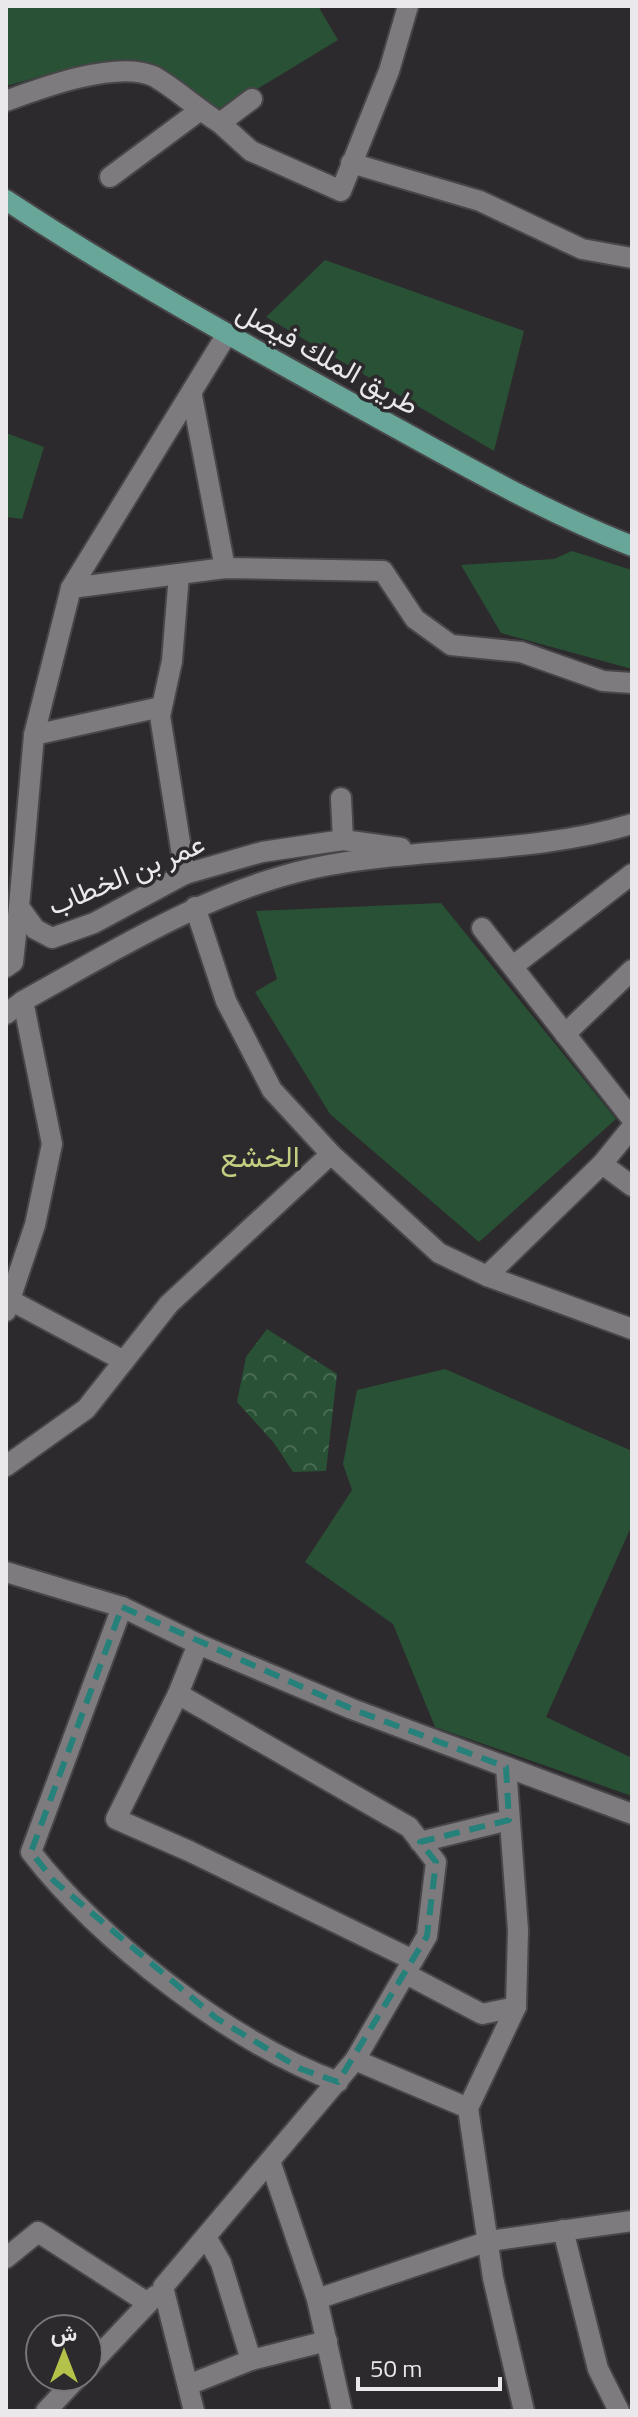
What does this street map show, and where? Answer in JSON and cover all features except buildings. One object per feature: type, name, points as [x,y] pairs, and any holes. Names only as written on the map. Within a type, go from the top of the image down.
[{"type":"main road","name":"طريق الملك فيصل","points":[[6,200],[78,247],[227,334],[560,518],[632,546]]},
{"type":"street","points":[[6,101],[48,86],[106,74],[152,76],[220,123],[251,151],[341,191],[389,71],[408,6]]},
{"type":"street","points":[[220,123],[252,99]]},
{"type":"street","points":[[110,177],[199,111]]},
{"type":"street","points":[[351,163],[480,201],[582,249],[632,258]]},
{"type":"street","points":[[19,907],[34,735],[71,588],[192,396],[227,334]]},
{"type":"street","points":[[192,396],[225,568]]},
{"type":"street","points":[[71,588],[225,568],[383,571],[415,619],[451,645],[521,652],[603,681],[632,683]]},
{"type":"street","points":[[179,574],[172,661],[160,716],[185,874]]},
{"type":"street","points":[[34,735],[161,707]]},
{"type":"street","points":[[341,798],[343,840]]},
{"type":"street","name":"عمر بن الخطاب","points":[[6,1014],[23,1001],[195,907],[314,868],[426,851],[516,844],[607,831],[632,824]]},
{"type":"street","name":"عمر بن الخطاب","points":[[19,907],[35,929],[52,938],[94,923],[185,874],[262,852],[343,840],[426,851]]},
{"type":"street","points":[[513,966],[632,874]]},
{"type":"street","name":"عمر بن الخطاب","points":[[6,967],[13,962],[19,907]]},
{"type":"street","points":[[195,907],[226,1001],[272,1090],[331,1154],[439,1253],[487,1276],[632,1329]]},
{"type":"street","points":[[482,928],[632,1119]]},
{"type":"street","points":[[565,1034],[632,970]]},
{"type":"street","points":[[23,1001],[52,1144],[35,1225],[8,1306],[124,1361]]},
{"type":"street","points":[[487,1276],[602,1164],[632,1127]]},
{"type":"street","points":[[6,1466],[86,1409],[169,1304],[331,1154]]},
{"type":"street","points":[[602,1164],[632,1186]]},
{"type":"street","points":[[6,1572],[122,1607],[198,1644],[352,1709],[632,1814]]},
{"type":"street","points":[[122,1607],[31,1852],[54,1881],[124,1946],[216,2018],[301,2069],[338,2082]]},
{"type":"street","points":[[198,1644],[178,1694],[116,1819],[189,1851],[410,1967],[482,2014],[516,2007]]},
{"type":"street","points":[[104,2350],[163,2287],[355,2060],[427,1936],[436,1862],[409,1827],[178,1694]]},
{"type":"street","points":[[506,1767],[518,1930],[516,2007],[468,2108],[493,2278],[524,2411]]},
{"type":"street","points":[[420,1842],[509,1820]]},
{"type":"street","points":[[355,2060],[468,2108]]},
{"type":"street","points":[[270,2161],[317,2299],[342,2411]]},
{"type":"street","points":[[317,2299],[489,2241],[632,2221]]},
{"type":"street","points":[[563,2230],[598,2369],[619,2411]]},
{"type":"street","points":[[6,2258],[38,2232],[148,2303]]},
{"type":"street","points":[[206,2237],[221,2263],[251,2360]]},
{"type":"street","points":[[163,2287],[194,2411]]},
{"type":"street","points":[[188,2385],[251,2360],[327,2341]]},
{"type":"street","points":[[46,2411],[63,2393]]},
{"type":"highlighted area","points":[[122,1607],[352,1709],[506,1767],[509,1820],[420,1842],[436,1862],[427,1936],[338,2082],[301,2069],[216,2018],[54,1881],[31,1852]]},
{"type":"green space","points":[[6,6],[318,6],[338,40],[218,113],[153,67],[81,65],[6,86]]},
{"type":"green space","points":[[325,260],[524,331],[494,451],[266,317]]},
{"type":"green space","points":[[6,433],[44,447],[22,519],[6,517]]},
{"type":"green space","points":[[572,551],[632,570],[632,669],[501,633],[461,565],[554,559]]},
{"type":"green space","points":[[441,903],[616,1119],[479,1242],[330,1114],[255,992],[277,979],[256,911]]},
{"type":"green space","points":[[267,1329],[337,1374],[326,1471],[293,1472],[274,1443],[237,1402],[246,1357]]},
{"type":"green space","points":[[445,1369],[632,1451],[632,1525],[546,1717],[632,1758],[632,1796],[435,1727],[393,1624],[305,1562],[352,1490],[343,1464],[357,1390]]},
{"type":"district","name":"الخشع","points":[[260,1157]]}]
